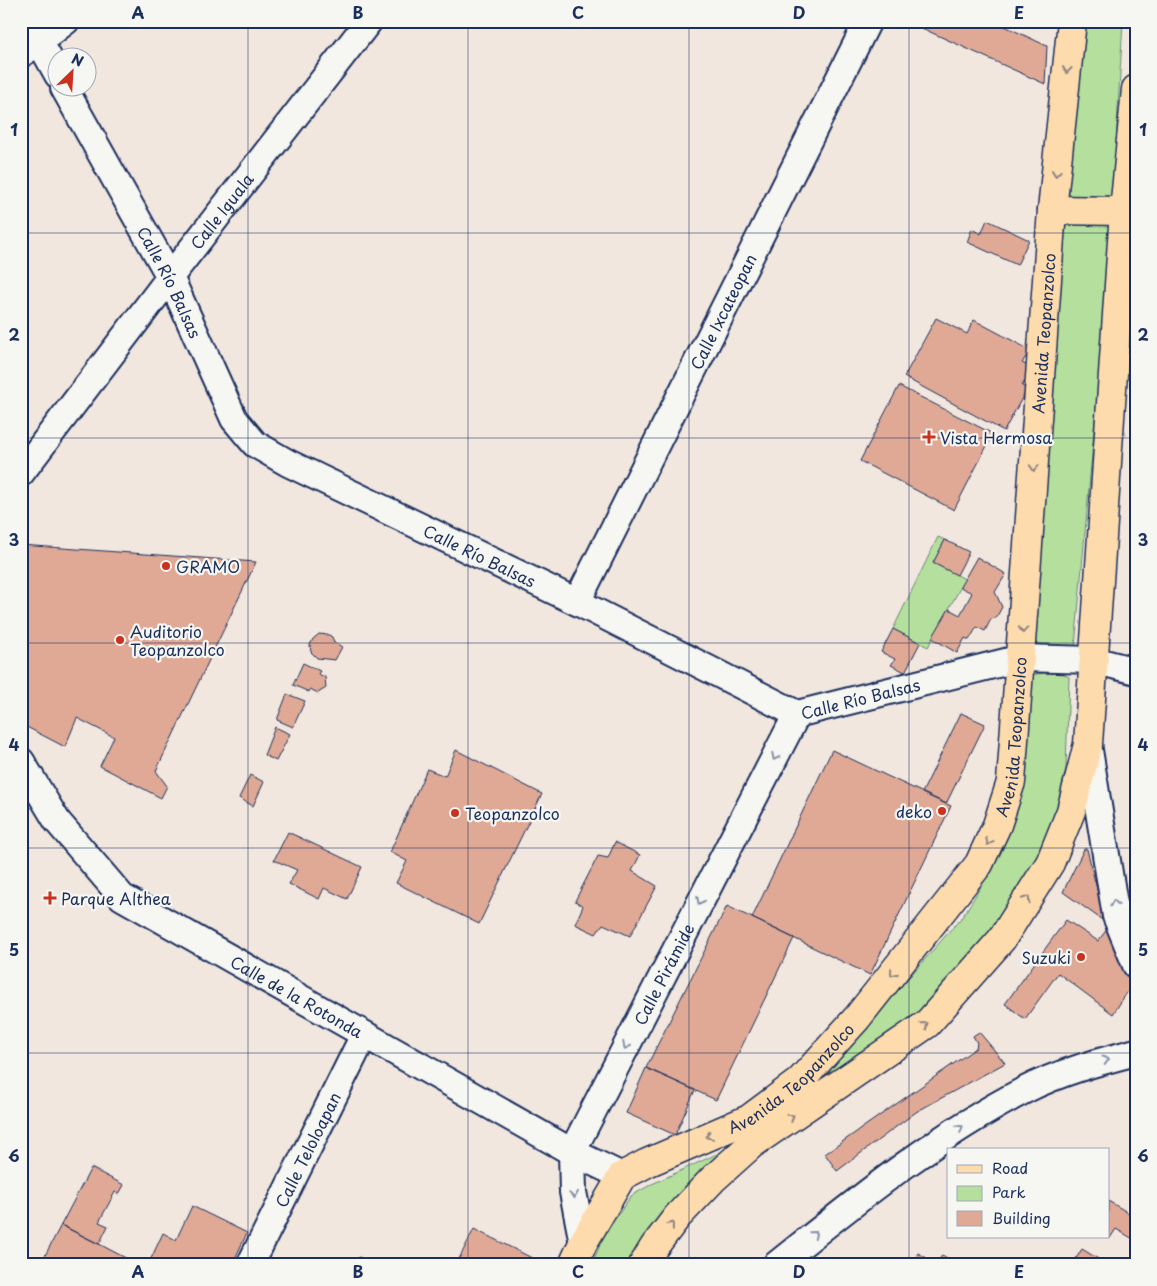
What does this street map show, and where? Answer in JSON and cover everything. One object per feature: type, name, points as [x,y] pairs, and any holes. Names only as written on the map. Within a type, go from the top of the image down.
[{"type":"main road","name":"Avenida Teopanzolco","points":[[622,1176],[647,1163],[749,1119],[800,1081],[857,1018],[978,864],[997,824],[1011,782],[1052,210],[1072,21]]},
{"type":"main road","name":"Avenida Teopanzolco","points":[[643,1265],[654,1246],[677,1216],[713,1178],[752,1144],[927,1024],[1002,939],[1050,863],[1071,812],[1088,744],[1124,211],[1136,89]]},
{"type":"main road","points":[[1052,210],[1124,211]]},
{"type":"main road","points":[[578,1254],[622,1176]]},
{"type":"street","points":[[48,63],[29,39],[66,21]]},
{"type":"street","name":"Calle Iguala","points":[[21,473],[170,277],[369,21]]},
{"type":"street","name":"Calle Ixcateopan","points":[[578,602],[868,21]]},
{"type":"street","name":"Calle Río Balsas","points":[[70,98],[170,277],[234,419],[255,444],[288,463],[578,602],[797,714],[1021,658],[1093,660],[1136,671]]},
{"type":"street","name":"Calle Pirámide","points":[[578,1254],[572,1152],[797,714]]},
{"type":"street","points":[[1088,744],[1116,916],[1136,965]]},
{"type":"street","name":"Calle de la Rotonda","points":[[21,761],[57,821],[122,898],[572,1152],[622,1176]]},
{"type":"street","name":"Calle Teloloapan","points":[[250,1265],[364,1035]]},
{"type":"street","points":[[776,1265],[866,1193],[962,1126],[1026,1090],[1085,1066],[1136,1052]]},
{"type":"green space","points":[[1080,21],[1123,21],[1110,248],[1075,647],[1026,652]]},
{"type":"green space","points":[[938,537],[945,540],[933,563],[965,579],[928,647],[893,629]]},
{"type":"green space","points":[[1060,671],[1069,677],[1066,768],[1052,828],[1035,868],[1003,919],[919,1022],[793,1109],[963,916],[982,885],[1000,847],[1029,675]]},
{"type":"green space","points":[[721,1152],[724,1157],[633,1265],[592,1265],[603,1237],[631,1196],[652,1184]]},
{"type":"building","points":[[906,21],[994,21],[1047,46],[1045,84]]},
{"type":"building","points":[[987,220],[1029,240],[1017,265],[967,242],[972,229],[981,234]]},
{"type":"building","points":[[936,318],[967,334],[974,320],[1030,350],[1022,363],[1032,368],[1022,386],[1027,389],[1004,431],[904,377]]},
{"type":"building","points":[[899,386],[993,434],[954,510],[860,461]]},
{"type":"building","points":[[945,540],[969,552],[957,575],[933,563]]},
{"type":"building","name":"Auditorio Teopanzolco","points":[[21,545],[256,562],[156,771],[167,786],[161,798],[100,766],[114,737],[77,718],[65,747],[21,724]]},
{"type":"building","points":[[977,557],[1006,574],[995,592],[1002,607],[996,618],[991,619],[985,631],[977,627],[969,640],[965,638],[957,653],[932,638],[949,609],[960,615],[972,593],[960,587]]},
{"type":"building","points":[[893,629],[920,643],[905,672],[891,665],[895,659],[881,652]]},
{"type":"building","points":[[319,634],[329,635],[334,642],[342,647],[335,660],[317,658],[311,652],[310,645]]},
{"type":"building","points":[[303,663],[320,671],[318,674],[325,677],[326,688],[318,693],[310,689],[309,692],[293,685]]},
{"type":"building","points":[[287,694],[305,701],[293,727],[277,720]]},
{"type":"building","points":[[961,713],[985,724],[946,804],[922,793]]},
{"type":"building","points":[[275,727],[290,734],[276,761],[264,755]]},
{"type":"building","points":[[456,750],[542,794],[479,924],[396,883],[407,861],[390,852],[427,769],[445,776]]},
{"type":"building","points":[[832,750],[951,806],[870,975],[752,918]]},
{"type":"building","points":[[250,775],[264,782],[253,806],[239,798]]},
{"type":"building","points":[[288,832],[362,867],[347,899],[324,888],[319,899],[289,884],[297,870],[274,860]]},
{"type":"building","points":[[615,842],[640,855],[632,871],[657,886],[630,936],[603,924],[596,934],[575,924],[583,906],[575,901],[598,856],[608,858]]},
{"type":"building","name":"Suzuki","points":[[1084,849],[1087,849],[1105,922],[1063,892]]},
{"type":"building","points":[[727,906],[794,938],[716,1100],[646,1068]]},
{"type":"building","name":"Suzuki","points":[[1066,920],[1098,941],[1108,928],[1132,973],[1130,988],[1113,1014],[1058,973],[1025,1019],[1005,1004]]},
{"type":"building","points":[[979,1032],[1005,1063],[916,1112],[837,1171],[825,1154],[976,1048],[977,1043],[973,1036]]},
{"type":"building","points":[[646,1068],[695,1090],[675,1135],[626,1113]]},
{"type":"building","points":[[91,1168],[124,1185],[119,1194],[115,1192],[99,1222],[108,1226],[99,1244],[61,1225]]},
{"type":"building","points":[[1110,1202],[1136,1217],[1135,1240],[1116,1229],[1110,1238]]},
{"type":"building","points":[[192,1206],[247,1233],[232,1265],[148,1265],[163,1233],[176,1240]]},
{"type":"building","points":[[61,1225],[99,1244],[139,1265],[40,1265]]},
{"type":"building","points":[[474,1229],[540,1262],[539,1265],[456,1265]]},
{"type":"building","points":[[1082,1249],[1100,1260],[1098,1265],[1072,1265]]},
{"type":"building","points":[[918,1253],[937,1264],[942,1255],[949,1259],[945,1265],[911,1265]]},
{"type":"building","points":[[359,1257],[374,1265],[355,1265]]},
{"type":"place","name":"Vista Hermosa","points":[[929,437]]},
{"type":"place","name":"GRAMO","points":[[166,566]]},
{"type":"place","name":"Auditorio Teopanzolco","points":[[120,640]]},
{"type":"place","name":"deko","points":[[942,811]]},
{"type":"place","name":"Teopanzolco","points":[[455,813]]},
{"type":"place","name":"Parque Althea","points":[[50,898]]},
{"type":"place","name":"Suzuki","points":[[1081,957]]}]
